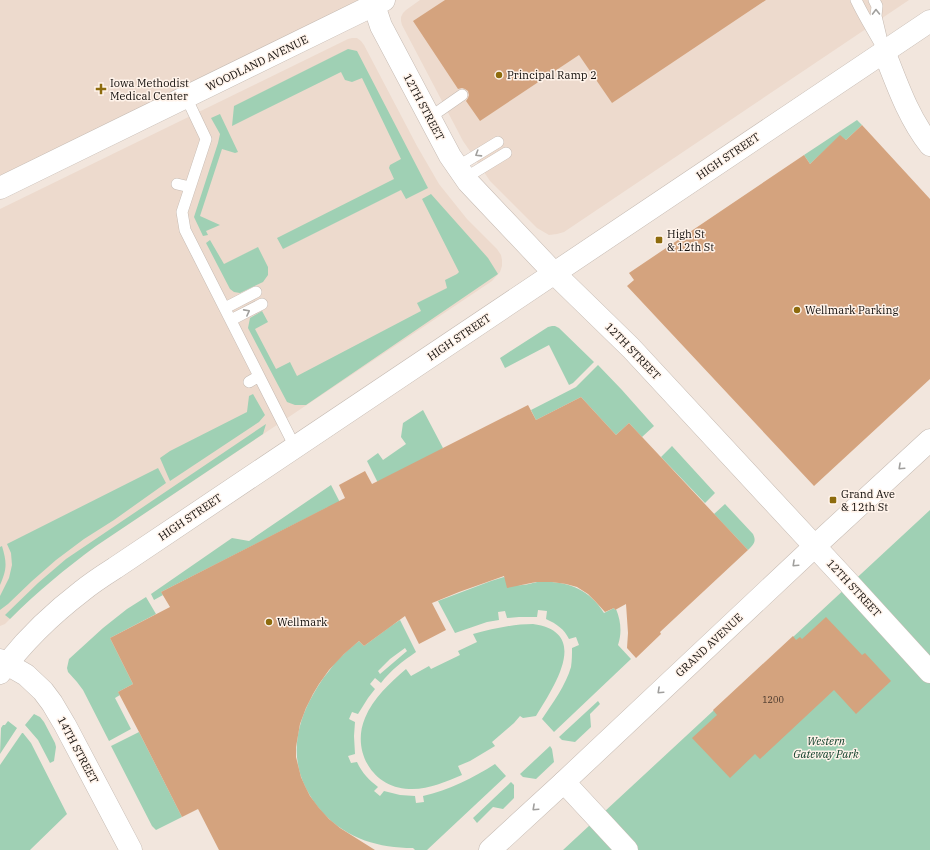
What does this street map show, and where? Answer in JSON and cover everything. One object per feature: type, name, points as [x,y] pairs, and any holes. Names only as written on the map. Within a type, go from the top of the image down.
[{"type":"main road","name":"WOODLAND AVENUE","points":[[0,188],[377,2]]},
{"type":"main road","name":"12TH STREET","points":[[377,2],[381,26],[450,156],[468,182],[554,273],[636,354],[930,672]]},
{"type":"main road","name":"HIGH STREET","points":[[2,665],[52,616],[83,590],[930,21]]},
{"type":"main road","points":[[884,51],[897,86],[913,119],[930,145]]},
{"type":"main road","name":"GRAND AVENUE","points":[[490,850],[814,546],[930,440]]},
{"type":"main road","name":"14TH STREET","points":[[2,665],[26,675],[52,703],[65,724],[131,850]]},
{"type":"main road","points":[[564,782],[627,850]]},
{"type":"lane","points":[[856,0],[884,51]]},
{"type":"lane","points":[[874,0],[877,6],[876,16],[884,51]]},
{"type":"lane","points":[[430,118],[462,95]]},
{"type":"lane","points":[[186,97],[206,139],[182,212],[185,230],[204,279],[225,308],[295,447]]},
{"type":"lane","points":[[461,172],[498,142]]},
{"type":"lane","points":[[461,172],[506,153]]},
{"type":"lane","points":[[176,184],[190,187]]},
{"type":"lane","points":[[225,308],[256,292]]},
{"type":"lane","points":[[231,320],[262,304]]},
{"type":"lane","points":[[248,382],[259,376]]},
{"type":"shaded area","name":"Iowa Methodist Medical Center","points":[[0,0],[384,0],[0,188]]},
{"type":"shaded area","points":[[420,0],[909,0],[564,232],[549,235],[537,228],[490,181],[463,141],[402,25],[401,17],[403,13]]},
{"type":"shaded area","points":[[352,38],[357,38],[364,45],[417,146],[439,184],[467,219],[497,249],[501,255],[502,266],[500,272],[492,281],[96,546],[51,580],[5,624],[0,626],[0,209]]},
{"type":"green space","points":[[348,49],[357,51],[428,188],[406,199],[401,190],[283,249],[277,238],[394,179],[389,168],[390,165],[401,159],[362,78],[352,82],[345,80],[341,72],[232,126],[234,106]]},
{"type":"green space","points":[[220,114],[238,152],[235,153],[222,149],[200,216],[220,225],[206,231],[208,235],[203,236],[194,217],[220,134],[211,118]]},
{"type":"green space","points":[[857,120],[862,125],[846,140],[840,136],[810,164],[804,155]]},
{"type":"green space","points":[[431,194],[488,258],[498,274],[306,405],[295,405],[287,402],[248,328],[250,318],[262,311],[268,322],[255,329],[276,369],[290,362],[297,376],[421,311],[417,303],[447,288],[445,280],[459,272],[422,199]]},
{"type":"green space","points":[[210,240],[224,264],[258,247],[268,267],[268,275],[263,282],[240,293],[234,292],[230,289],[206,243]]},
{"type":"green space","points":[[552,326],[559,328],[594,362],[573,383],[569,385],[549,345],[505,368],[500,358],[548,327]]},
{"type":"green space","points":[[598,365],[654,426],[642,437],[629,423],[616,435],[581,397],[536,420],[531,410],[576,387]]},
{"type":"green space","points":[[253,394],[265,415],[259,422],[170,481],[160,458],[170,451],[247,412],[249,396]]},
{"type":"green space","points":[[423,410],[443,448],[385,497],[367,461],[378,453],[383,460],[406,444],[401,437],[403,423]]},
{"type":"green space","points":[[266,424],[263,434],[96,546],[73,563],[10,619],[5,615],[38,583],[66,559]]},
{"type":"green space","points":[[672,446],[715,493],[705,503],[661,457]]},
{"type":"green space","points":[[158,468],[166,483],[56,560],[0,610],[0,596],[9,578],[12,565],[11,553],[7,544]]},
{"type":"green space","points":[[331,485],[347,516],[328,507],[161,592],[163,595],[154,600],[151,594],[232,538],[249,541]]},
{"type":"green space","points":[[725,504],[753,534],[753,545],[748,550],[714,514]]},
{"type":"green space","name":"Western Gateway Park","points":[[930,510],[930,850],[563,850]]},
{"type":"green space","points":[[2,546],[6,566],[0,585],[0,547]]},
{"type":"green space","points":[[504,577],[518,585],[537,582],[557,582],[567,584],[591,597],[604,613],[614,608],[618,614],[620,632],[618,645],[631,659],[554,732],[542,719],[569,674],[572,648],[579,645],[576,637],[569,639],[560,627],[546,619],[547,611],[538,610],[537,617],[507,618],[505,611],[498,612],[499,620],[487,622],[455,633],[438,601]]},
{"type":"green space","points":[[146,597],[156,614],[110,638],[133,684],[118,692],[120,695],[115,698],[131,729],[109,741],[83,690],[68,672],[67,668],[69,659],[103,628],[127,609]]},
{"type":"green space","points":[[400,620],[416,652],[397,666],[381,683],[375,678],[370,684],[375,689],[358,714],[352,712],[349,719],[355,722],[355,754],[348,756],[351,763],[357,762],[366,776],[378,787],[374,791],[380,796],[384,791],[400,795],[415,796],[416,803],[424,802],[423,796],[460,783],[495,764],[506,776],[427,850],[415,850],[413,848],[400,848],[376,844],[354,836],[343,830],[324,814],[314,801],[300,774],[297,761],[297,746],[303,717],[309,702],[323,678],[339,659],[359,641],[364,646]],"holes":[[[405,648],[407,651],[380,674],[378,671],[390,659]]]},
{"type":"green space","points":[[533,624],[551,629],[561,638],[564,649],[563,662],[558,677],[536,716],[523,718],[520,716],[492,742],[495,746],[470,761],[458,766],[462,775],[443,783],[430,787],[409,789],[396,787],[385,782],[376,775],[368,766],[363,755],[361,730],[368,711],[382,691],[406,669],[411,676],[429,666],[431,669],[460,655],[458,651],[477,642],[473,634],[510,626]]},
{"type":"green space","points":[[598,701],[600,704],[590,714],[591,727],[575,742],[562,740],[559,737]]},
{"type":"green space","points":[[34,714],[40,717],[44,722],[55,743],[56,747],[54,761],[50,763],[38,740],[25,725]]},
{"type":"green space","points":[[8,721],[17,728],[0,754],[1,728]]},
{"type":"green space","points":[[139,732],[182,817],[156,830],[152,826],[111,746]]},
{"type":"green space","points":[[22,733],[31,743],[67,814],[30,850],[0,850],[0,765]]},
{"type":"green space","points":[[550,746],[552,749],[554,762],[536,779],[523,777],[520,774]]},
{"type":"green space","points":[[511,782],[514,785],[514,798],[503,809],[493,807],[477,823],[473,818]]},
{"type":"building","name":"Principal Ramp 2","points":[[445,0],[766,0],[612,103],[579,55],[480,121],[466,101],[469,95],[468,91],[462,88],[458,89],[413,21]]},
{"type":"building","name":"Wellmark Parking","points":[[862,125],[930,199],[930,379],[814,486],[627,286],[634,280],[629,273],[804,155],[810,164],[840,135],[846,140]]},
{"type":"building","name":"Wellmark","points":[[581,397],[616,435],[629,423],[748,550],[660,632],[661,634],[636,658],[627,648],[628,633],[626,604],[615,610],[614,608],[605,612],[588,594],[577,587],[552,582],[536,582],[507,588],[504,576],[432,603],[446,630],[419,644],[405,616],[364,646],[359,641],[329,670],[313,694],[300,724],[296,747],[296,757],[305,786],[319,808],[340,828],[375,850],[219,850],[198,809],[182,817],[118,692],[133,684],[110,638],[170,607],[161,592],[345,498],[339,485],[365,471],[372,484],[528,405],[536,420]]},
{"type":"building","points":[[826,617],[862,655],[865,653],[891,681],[856,714],[834,690],[760,759],[755,754],[730,778],[692,738],[717,715],[713,710],[793,636],[796,640],[800,637],[802,639]]},
{"type":"place","name":"Principal Ramp 2","points":[[499,75]]},
{"type":"place","name":"Iowa Methodist Medical Center","points":[[101,89]]},
{"type":"place","name":"High St & 12th St","points":[[659,240]]},
{"type":"place","name":"Wellmark Parking","points":[[797,310]]},
{"type":"place","name":"Grand Ave & 12th St","points":[[833,500]]},
{"type":"place","name":"Wellmark","points":[[269,622]]}]
